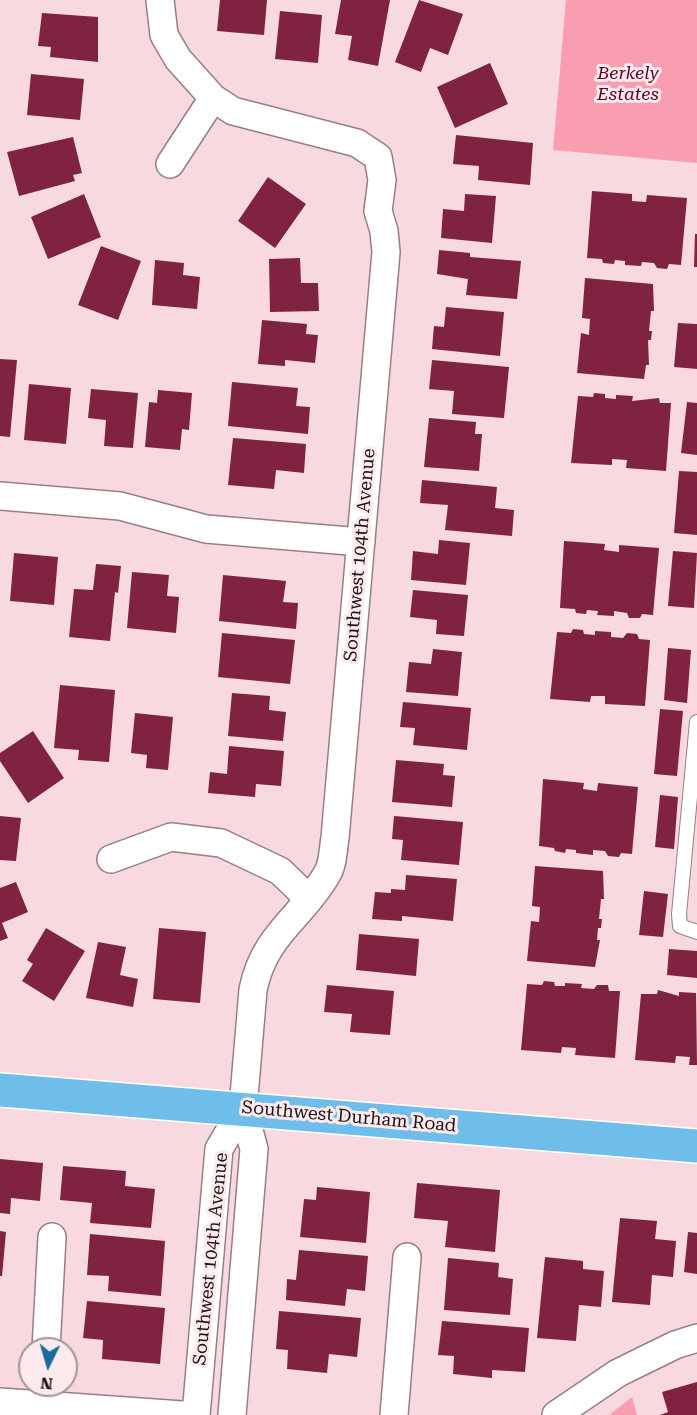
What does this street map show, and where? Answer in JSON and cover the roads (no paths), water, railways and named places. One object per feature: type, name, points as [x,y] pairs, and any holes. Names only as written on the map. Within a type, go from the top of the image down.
[{"type":"main road","name":"Southwest Durham Road","points":[[0,1090],[697,1146]]},
{"type":"street","name":"Southwest 104th Avenue","points":[[160,0],[164,35],[178,59],[213,98],[233,111],[357,143],[378,157],[382,180],[378,212],[384,231],[386,252],[335,838],[328,873],[266,951],[257,971],[243,1108],[254,1149],[232,1415]]},
{"type":"street","points":[[170,164],[213,98]]},
{"type":"street","points":[[0,496],[120,506],[206,529],[361,542]]},
{"type":"street","points":[[111,859],[171,837],[221,843],[280,871],[308,898]]},
{"type":"street","name":"Southwest 104th Avenue","points":[[195,1415],[219,1149],[243,1108]]},
{"type":"street","points":[[47,1337],[52,1237]]},
{"type":"street","points":[[394,1415],[407,1257]]},
{"type":"street","points":[[556,1415],[618,1373],[675,1345],[697,1338]]},
{"type":"street","points":[[0,1402],[31,1397]]},
{"type":"street","points":[[57,1397],[182,1415]]},
{"type":"lane","points":[[697,722],[680,926],[697,932]]},
{"type":"lane","points":[[684,863],[697,856]]},
{"type":"park label","name":"Berkely Estates","points":[[628,84]]}]
